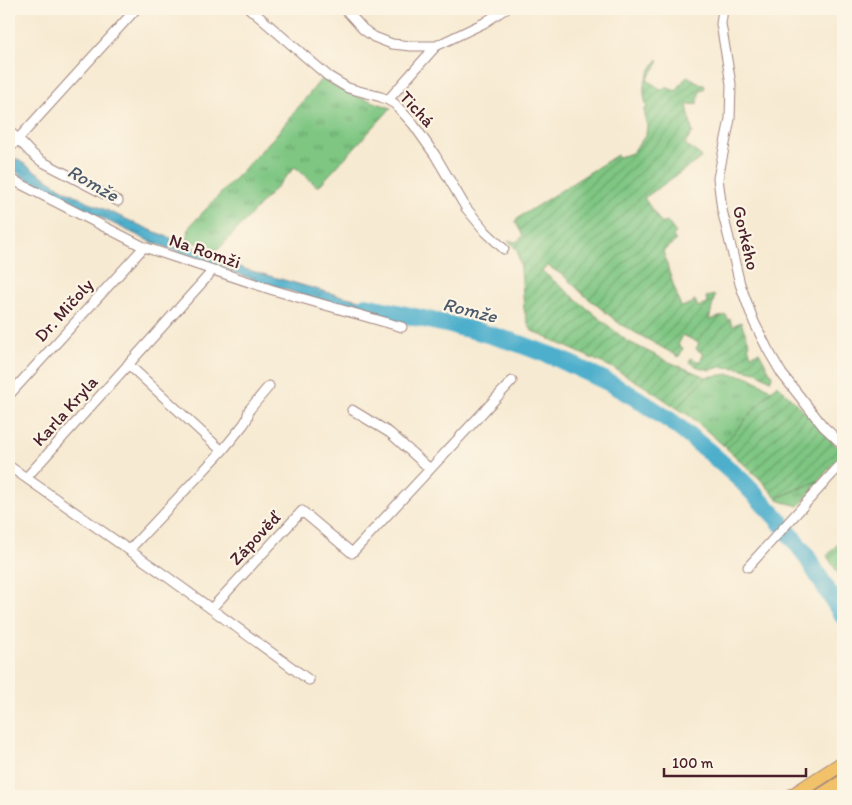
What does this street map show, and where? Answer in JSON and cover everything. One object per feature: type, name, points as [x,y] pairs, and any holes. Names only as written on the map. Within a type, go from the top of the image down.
[{"type":"highway","points":[[792,796],[843,763]]},
{"type":"highway","points":[[821,796],[843,782]]},
{"type":"street","points":[[13,144],[136,9]]},
{"type":"street","name":"Tichá","points":[[250,9],[338,83],[352,89],[374,94],[395,104],[434,155],[466,208],[486,232],[504,249]]},
{"type":"street","points":[[344,9],[363,29],[380,40],[402,46],[436,46]]},
{"type":"street","points":[[388,100],[436,46],[484,23],[505,9]]},
{"type":"street","name":"Gorkého","points":[[724,9],[721,24],[731,84],[730,118],[718,178],[722,210],[740,284],[754,322],[782,374],[822,426],[843,445]]},
{"type":"street","points":[[9,132],[13,144],[29,151],[41,161],[118,201]]},
{"type":"street","name":"Na Romži","points":[[9,178],[144,247],[291,296],[402,327]]},
{"type":"street","name":"Dr. Mičoly","points":[[9,395],[144,247]]},
{"type":"street","name":"Karla Kryla","points":[[26,478],[212,270]]},
{"type":"street","points":[[128,364],[222,451]]},
{"type":"street","name":"Zápověď","points":[[211,609],[302,511],[352,553],[512,381]]},
{"type":"street","points":[[129,550],[222,451],[244,424],[248,410],[269,386]]},
{"type":"street","points":[[352,410],[390,434],[430,469]]},
{"type":"street","points":[[748,567],[843,462]]},
{"type":"street","points":[[9,466],[310,680]]},
{"type":"green space","points":[[658,59],[658,63],[647,80],[662,90],[665,87],[676,91],[687,76],[705,86],[704,89],[700,90],[697,104],[687,105],[691,131],[693,132],[685,144],[700,155],[701,158],[644,198],[662,224],[667,221],[676,233],[673,236],[676,241],[663,251],[681,307],[693,303],[695,300],[698,307],[708,304],[706,297],[715,295],[709,320],[726,315],[728,320],[730,319],[732,326],[741,322],[750,345],[748,346],[751,355],[759,352],[772,376],[771,380],[756,372],[738,368],[721,367],[710,370],[698,367],[689,362],[691,358],[699,362],[704,354],[696,349],[699,343],[683,335],[678,345],[683,348],[679,357],[620,324],[564,276],[548,266],[542,271],[627,341],[667,361],[706,377],[677,408],[613,368],[532,331],[524,309],[521,268],[517,250],[508,240],[516,242],[523,236],[515,221],[524,214],[617,155],[619,157],[632,153],[646,135],[647,125],[644,110],[647,108],[644,87],[647,77]]},
{"type":"green space","points":[[322,78],[338,89],[391,108],[318,187],[295,167],[217,251],[186,239],[190,226],[275,136]]},
{"type":"green space","points":[[730,374],[749,377],[772,390],[723,445],[690,416],[677,408],[706,377]]},
{"type":"green space","points":[[777,384],[842,452],[820,480],[777,498],[759,478],[723,445]]},
{"type":"green space","points":[[820,480],[799,506],[780,501],[777,498]]},
{"type":"green space","points":[[843,538],[843,581],[827,556]]},
{"type":"water","points":[[9,154],[61,188],[146,228],[245,269],[337,295],[388,306],[386,317],[309,297],[249,278],[149,241],[63,199],[25,178],[9,167]]},
{"type":"waterway","name":"Romže","points":[[366,306],[477,331],[520,344],[557,358],[606,381],[636,398],[672,422],[742,481],[777,518],[805,554],[843,616]]}]
